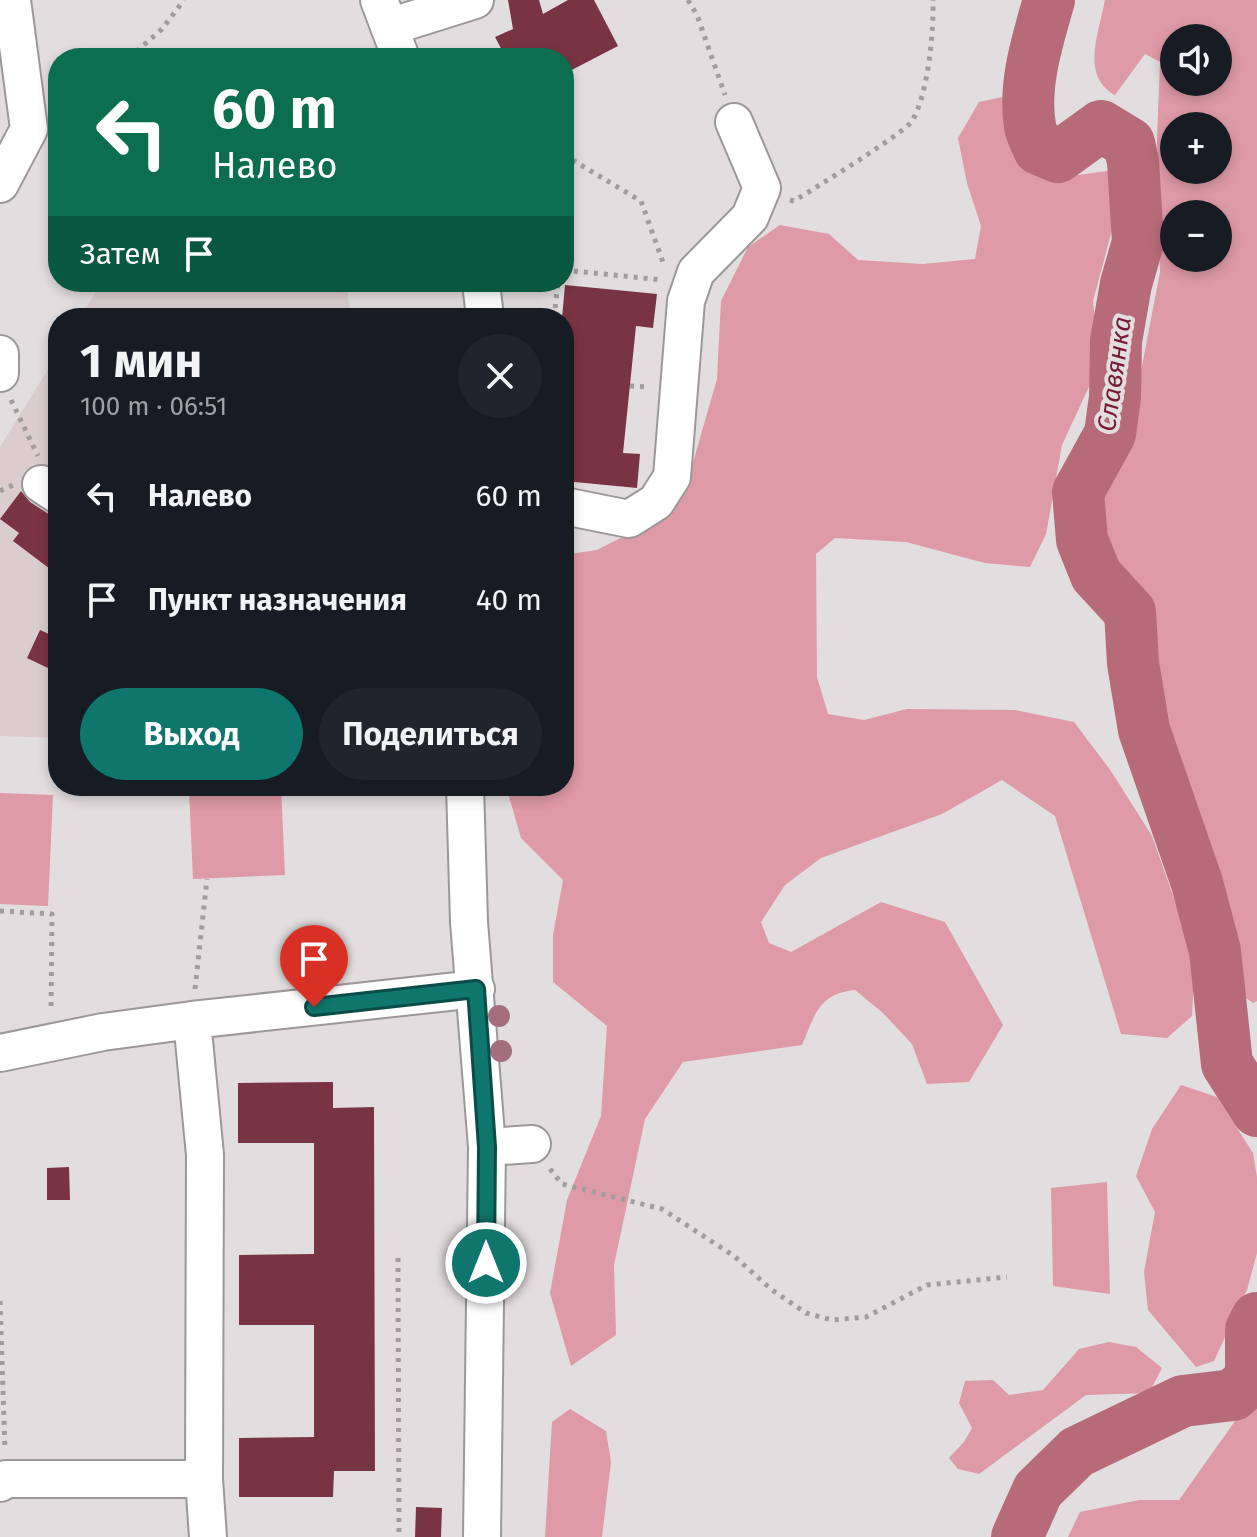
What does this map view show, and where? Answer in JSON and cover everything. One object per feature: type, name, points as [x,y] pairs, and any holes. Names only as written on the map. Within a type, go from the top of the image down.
[{"type":"street","points":[[0,184],[29,129],[12,0]]},
{"type":"street","points":[[390,28],[475,0]]},
{"type":"street","points":[[574,508],[629,519],[656,502],[672,477],[686,301],[696,272],[750,217],[762,188],[734,122]]},
{"type":"street","points":[[0,354],[3,381]]},
{"type":"street","points":[[465,796],[468,907],[487,1147],[482,1537]]},
{"type":"street","points":[[0,1053],[103,1032],[192,1020],[476,989]]},
{"type":"street","points":[[192,1020],[205,1155],[204,1479],[208,1537]]},
{"type":"street","points":[[487,1147],[532,1144]]},
{"type":"street","points":[[3,1481],[204,1479]]},
{"type":"path","points":[[140,48],[162,29],[184,0]]},
{"type":"path","points":[[688,0],[697,15],[734,122]]},
{"type":"path","points":[[762,188],[776,199],[794,201],[911,124],[927,69],[934,22],[933,0]]},
{"type":"path","points":[[574,161],[641,201],[669,281],[574,271]]},
{"type":"path","points":[[3,381],[48,486]]},
{"type":"path","points":[[192,1020],[207,879]]},
{"type":"path","points":[[0,911],[52,914],[50,1045]]},
{"type":"path","points":[[532,1144],[562,1184],[662,1209],[734,1256],[772,1290],[806,1313],[832,1320],[866,1317],[927,1285],[1007,1277]]},
{"type":"path","points":[[398,1258],[399,1537]]},
{"type":"path","points":[[0,1301],[3,1481]]},
{"type":"shaded area","points":[[1105,0],[1257,0],[1257,1001],[1253,1003],[1235,990],[1162,727],[1144,613],[1098,541],[1094,485],[1133,413],[1160,272],[1157,138],[1160,62],[1145,54],[1115,95],[1104,87],[1098,77],[1096,40]]},
{"type":"shaded area","points":[[1017,94],[1030,156],[1049,179],[1114,170],[1115,219],[1093,301],[1099,365],[1062,445],[1046,534],[1030,567],[985,563],[906,542],[835,538],[816,554],[817,677],[828,714],[864,720],[907,709],[1015,710],[1074,722],[1111,771],[1152,836],[1195,958],[1192,1016],[1167,1038],[1121,1034],[1055,816],[1002,780],[942,814],[821,858],[785,885],[761,922],[769,943],[791,952],[881,902],[945,922],[1003,1025],[969,1082],[927,1084],[912,1044],[883,1013],[855,990],[825,1001],[802,1045],[683,1062],[645,1119],[614,1265],[616,1335],[571,1366],[550,1293],[567,1200],[601,1116],[607,1026],[553,982],[553,935],[563,880],[521,838],[509,796],[574,796],[574,553],[597,550],[648,524],[688,480],[717,379],[721,301],[748,247],[780,225],[829,234],[858,260],[923,264],[975,259],[981,226],[967,183],[958,138],[979,102]]},
{"type":"shaded area","points":[[96,292],[347,292],[350,308],[86,308]]},
{"type":"shaded area","points":[[48,369],[48,738],[0,736],[0,447]]},
{"type":"shaded area","points":[[0,793],[53,796],[48,906],[0,904]]},
{"type":"shaded area","points":[[189,796],[281,796],[285,875],[193,879]]},
{"type":"shaded area","points":[[1181,1085],[1217,1097],[1253,1153],[1257,1177],[1257,1253],[1247,1290],[1214,1361],[1196,1367],[1148,1310],[1144,1272],[1155,1212],[1136,1176],[1152,1129]]},
{"type":"shaded area","points":[[1107,1182],[1110,1294],[1053,1286],[1051,1188]]},
{"type":"shaded area","points":[[1109,1342],[1136,1347],[1162,1368],[1149,1393],[1086,1395],[979,1474],[958,1469],[949,1458],[972,1428],[959,1403],[965,1381],[993,1380],[1009,1395],[1043,1390],[1079,1349]]},
{"type":"shaded area","points":[[1257,1390],[1257,1537],[1068,1537],[1080,1512],[1139,1500],[1179,1500]]},
{"type":"shaded area","points":[[570,1409],[606,1431],[611,1462],[602,1537],[545,1537],[552,1422]]},
{"type":"building","points":[[508,0],[539,0],[543,14],[568,0],[594,0],[618,46],[574,69],[574,48],[501,48],[495,37],[513,29]]},
{"type":"building","points":[[574,286],[657,294],[653,328],[636,326],[623,453],[640,454],[637,488],[574,482],[574,308],[563,308],[564,292],[574,292]]},
{"type":"building","points":[[21,491],[30,502],[48,513],[48,567],[13,541],[19,533],[0,519]]},
{"type":"building","points":[[40,630],[48,634],[48,668],[27,658]]},
{"type":"building","points":[[333,1082],[333,1108],[374,1107],[375,1471],[334,1471],[333,1497],[239,1497],[239,1438],[314,1437],[314,1325],[239,1325],[239,1255],[314,1254],[314,1143],[238,1143],[238,1083]]},
{"type":"building","points":[[69,1167],[70,1200],[47,1200],[47,1168]]},
{"type":"building","points":[[416,1507],[442,1508],[441,1537],[415,1537]]},
{"type":"waterway","name":"Славянка","points":[[1049,0],[1030,78],[1028,110],[1031,132],[1039,149],[1058,157],[1101,126],[1129,143],[1138,242],[1126,284],[1116,341],[1115,397],[1110,434],[1078,492],[1082,540],[1096,575],[1130,612],[1133,663],[1144,730],[1197,883],[1215,951],[1227,1064],[1257,1111]]},
{"type":"waterway","name":"Славянка","points":[[1017,1537],[1038,1490],[1077,1452],[1183,1401],[1233,1395],[1251,1379],[1251,1330],[1257,1318]]},
{"type":"route","points":[[314,1007],[476,989],[487,1147],[486,1263]]}]
